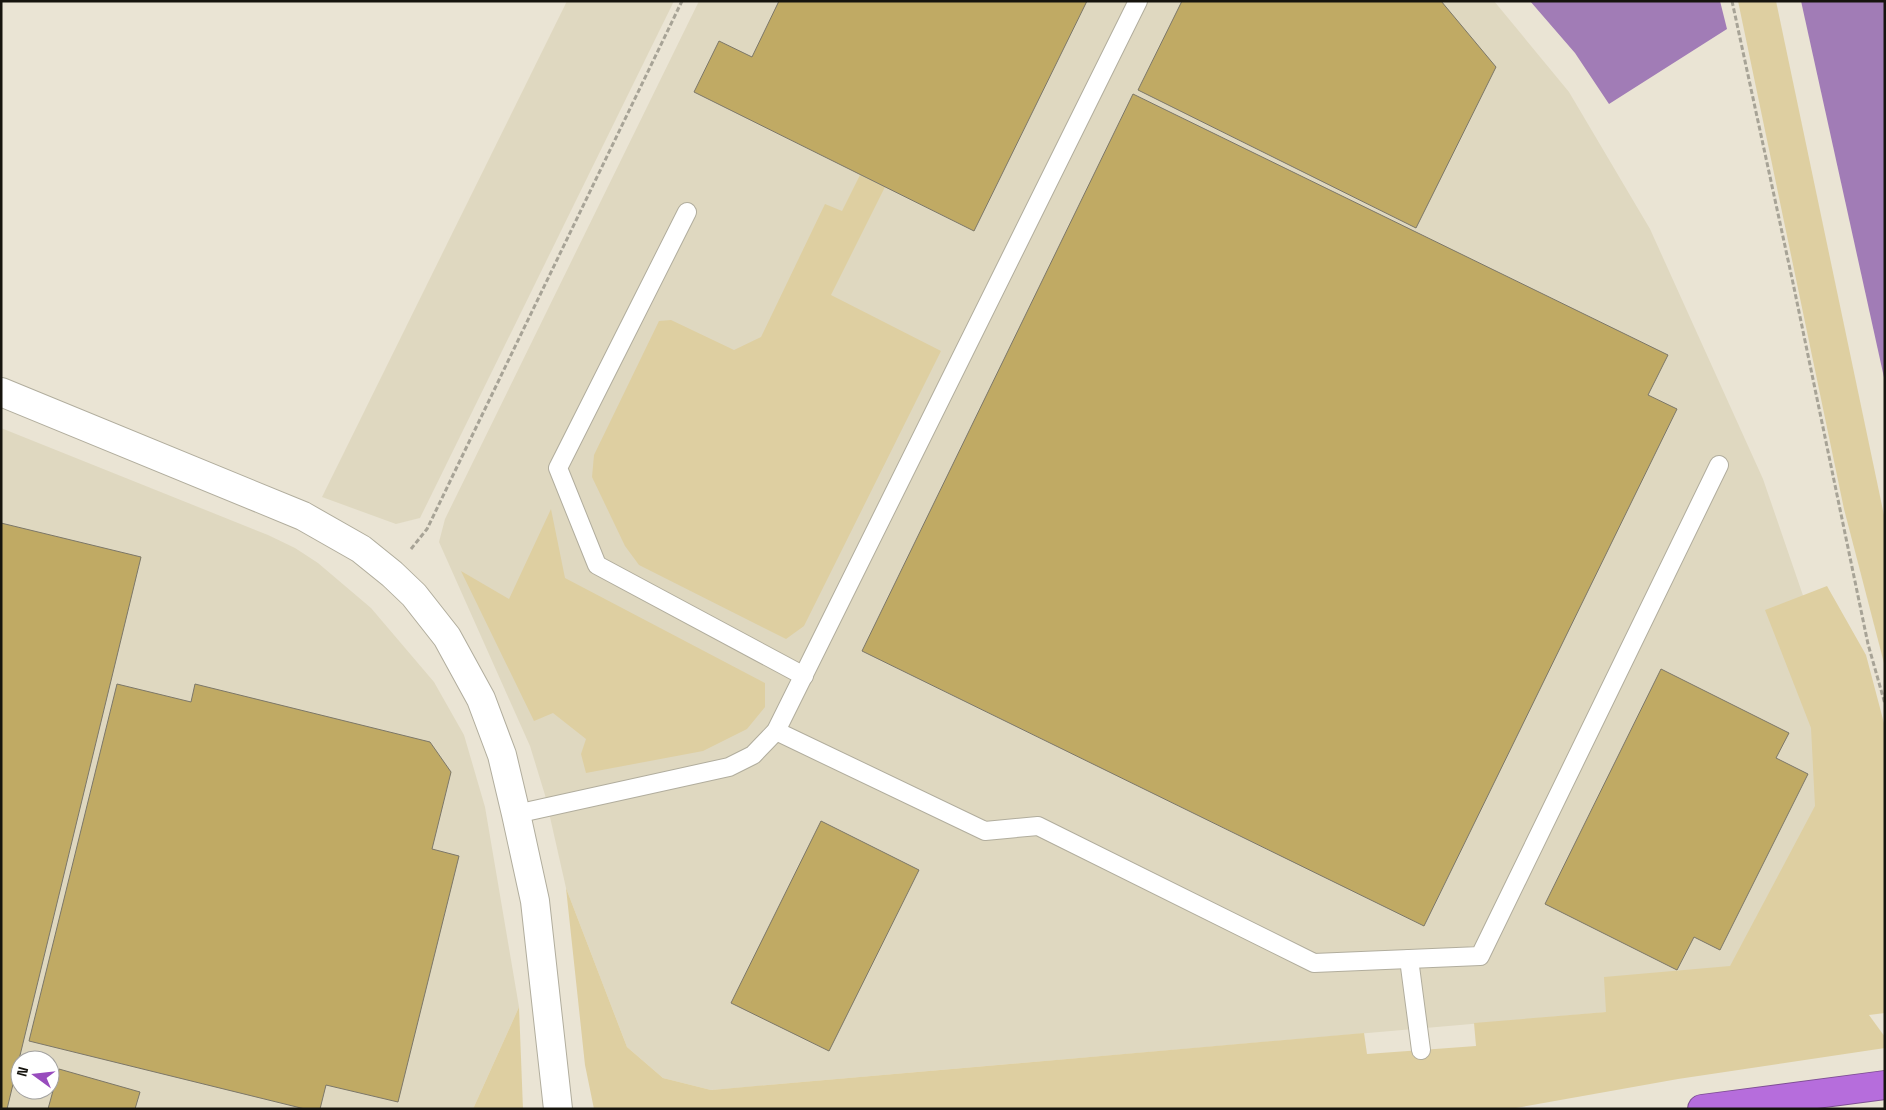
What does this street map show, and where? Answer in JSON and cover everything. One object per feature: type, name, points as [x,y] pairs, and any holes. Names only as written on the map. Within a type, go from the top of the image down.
[{"type":"highway","points":[[1702,1109],[1885,1085]]},
{"type":"street","points":[[1,392],[303,516],[361,549],[392,574],[414,595],[448,636],[481,699],[502,755],[516,814],[535,901],[558,1109]]},
{"type":"lane","points":[[516,814],[729,766],[753,755],[776,731],[1138,1]]},
{"type":"lane","points":[[687,212],[558,468],[597,565],[804,676]]},
{"type":"lane","points":[[776,731],[985,831],[1038,826],[1314,964],[1480,956],[1719,465]]},
{"type":"lane","points":[[1409,959],[1421,1050]]},
{"type":"path","points":[[392,574],[427,529],[682,1]]},
{"type":"path","points":[[1732,1],[1868,644],[1885,704]]},
{"type":"shaded area","points":[[567,1],[674,1],[420,518],[396,524],[322,497]]},
{"type":"shaded area","points":[[699,1],[1494,1],[1569,92],[1650,229],[1763,479],[1831,677],[1885,988],[711,1090],[663,1078],[627,1047],[566,888],[545,795],[530,746],[439,542],[445,519]]},
{"type":"shaded area","points":[[1530,1],[1720,1],[1727,29],[1609,104],[1575,53]]},
{"type":"shaded area","points":[[1738,1],[1776,1],[1885,520],[1885,667],[1844,509]]},
{"type":"shaded area","points":[[1801,1],[1885,1],[1885,382]]},
{"type":"shaded area","points":[[860,175],[885,187],[831,295],[941,351],[804,626],[786,639],[639,565],[625,546],[592,477],[594,455],[659,321],[671,320],[734,350],[761,337],[825,204],[842,211]]},
{"type":"shaded area","points":[[1,428],[268,535],[295,548],[318,563],[371,608],[434,682],[464,735],[485,807],[519,1007],[473,1109],[1,1109]]},
{"type":"shaded area","points":[[551,509],[565,578],[765,683],[765,707],[747,729],[703,751],[586,773],[581,754],[586,739],[553,713],[534,721],[461,571],[509,599]]},
{"type":"shaded area","points":[[1827,586],[1866,655],[1885,727],[1885,1013],[1869,1015],[1885,1037],[1885,1048],[1678,1079],[1510,1109],[594,1109],[585,1065],[566,888],[627,1047],[663,1078],[711,1090],[1364,1033],[1367,1054],[1476,1046],[1474,1023],[1606,1012],[1604,977],[1730,966],[1815,806],[1811,728],[1765,610]]},
{"type":"shaded area","points":[[519,1007],[523,1109],[473,1109]]},
{"type":"building","points":[[779,1],[1087,1],[974,231],[694,92],[719,41],[752,57]]},
{"type":"building","points":[[1182,1],[1441,1],[1496,67],[1416,228],[1138,90]]},
{"type":"building","points":[[1133,94],[1668,355],[1648,395],[1677,409],[1424,926],[862,651]]},
{"type":"building","points":[[1,523],[141,557],[21,1050],[10,1050],[10,1097],[7,1109],[1,1109]]},
{"type":"building","points":[[1661,669],[1789,733],[1776,758],[1808,774],[1720,950],[1694,937],[1677,970],[1545,904]]},
{"type":"building","points":[[117,684],[191,702],[195,684],[430,742],[451,772],[432,849],[459,856],[398,1102],[326,1085],[320,1109],[305,1109],[29,1041]]},
{"type":"building","points":[[821,821],[919,870],[829,1051],[731,1003]]},
{"type":"building","points":[[60,1069],[140,1092],[135,1109],[48,1109],[50,1100],[60,1100]]}]
